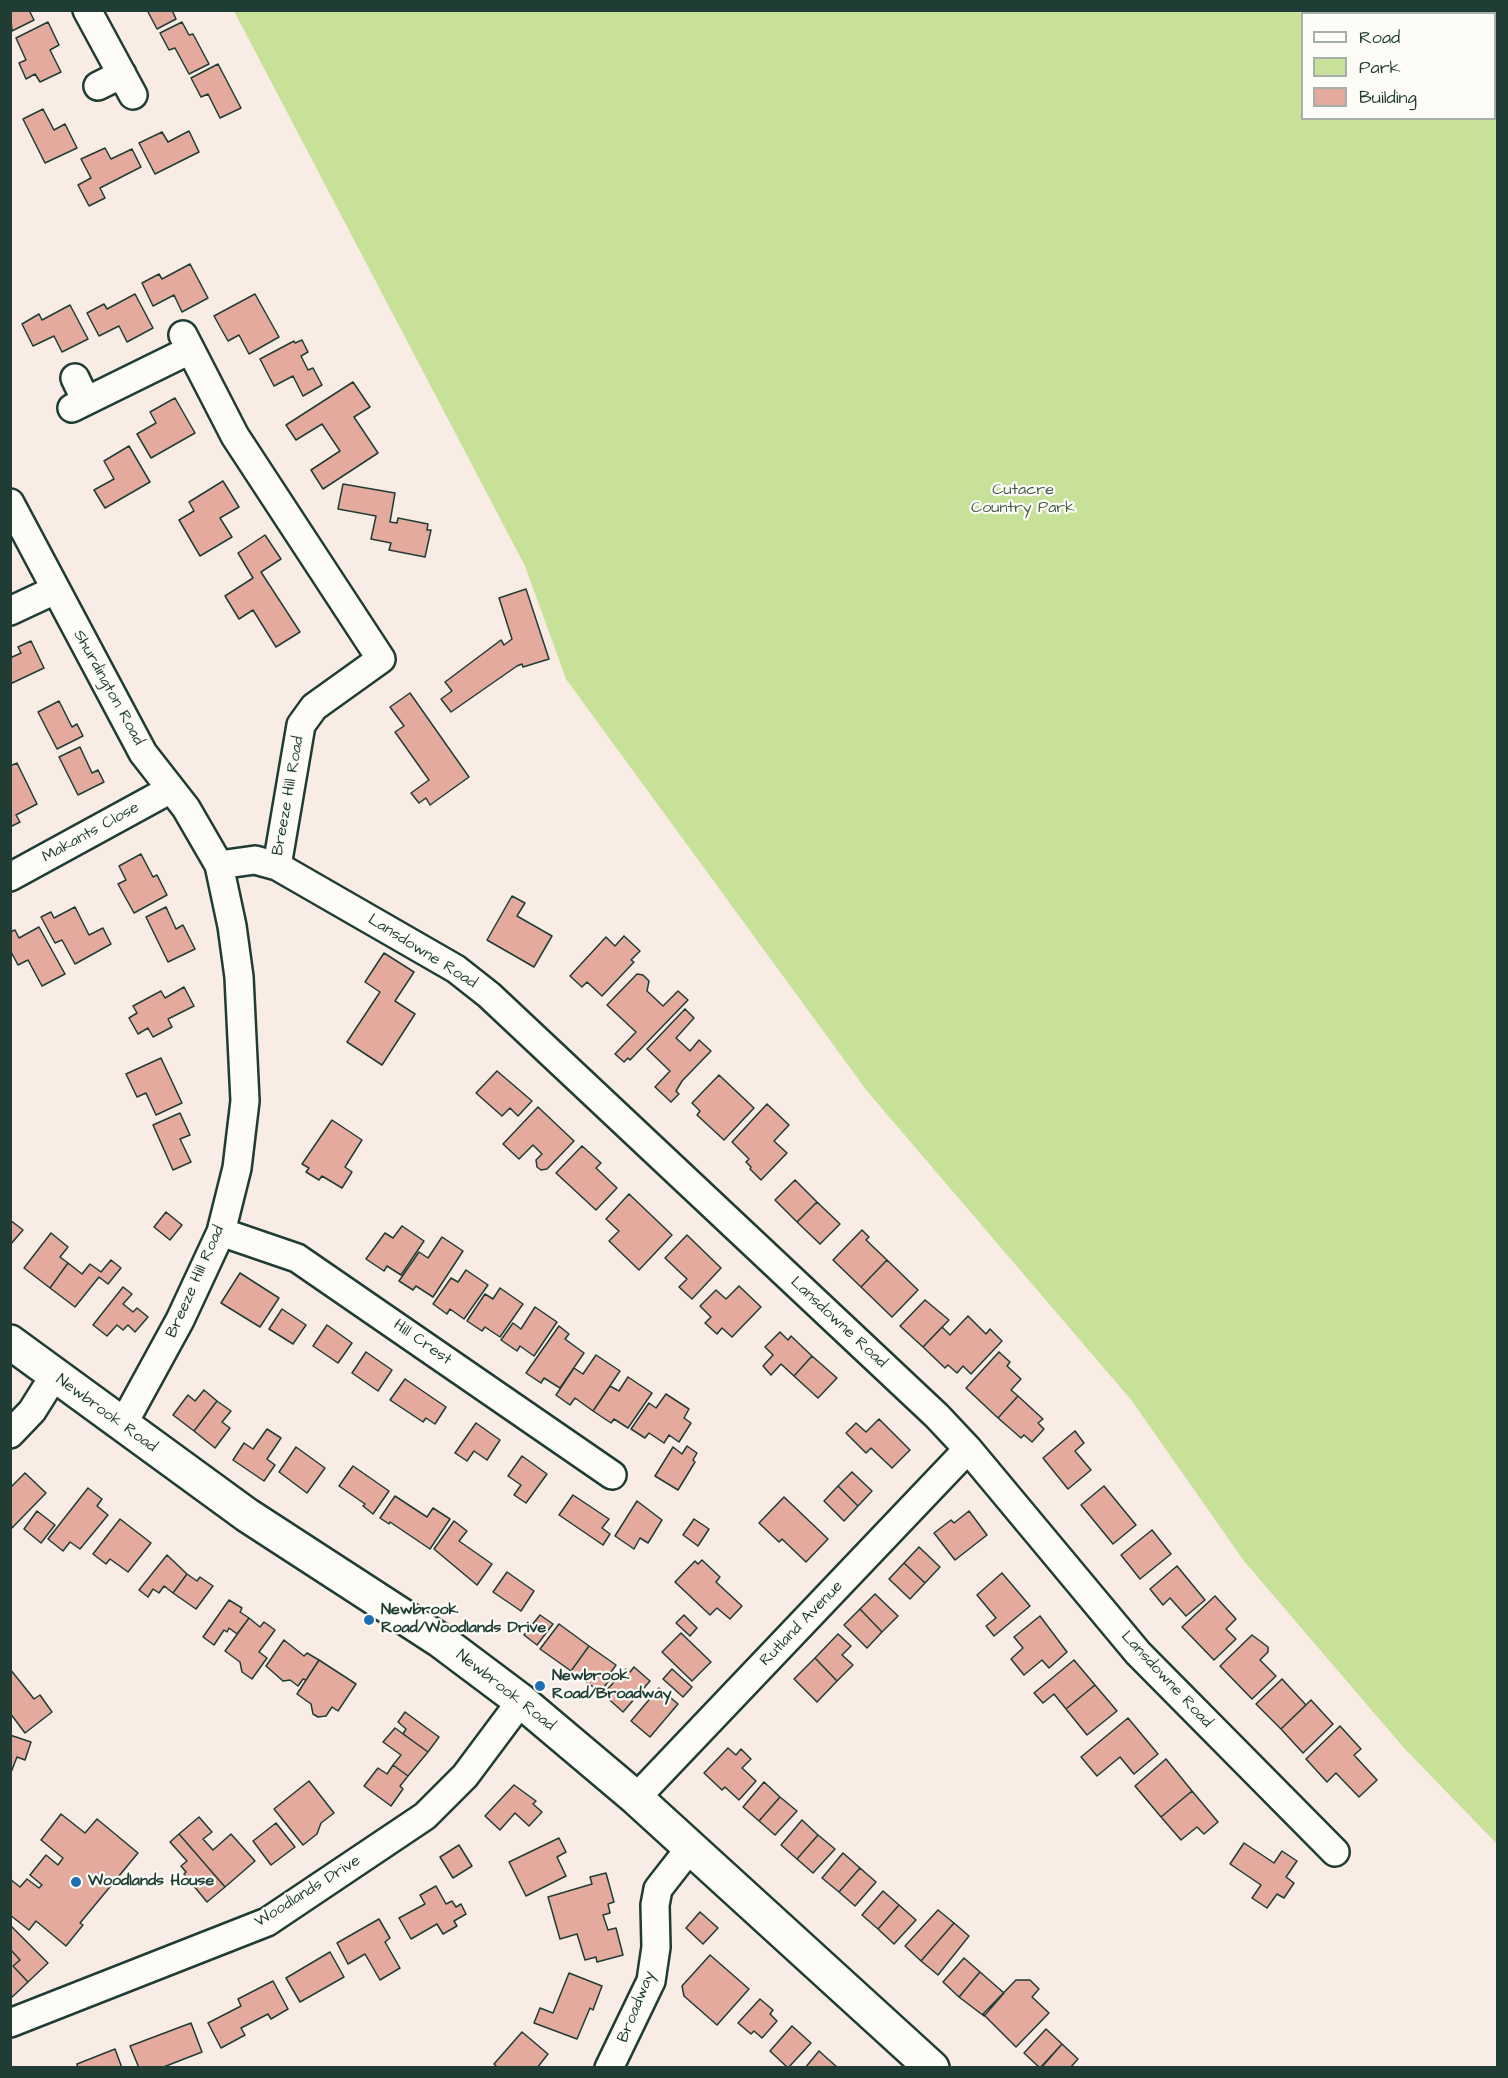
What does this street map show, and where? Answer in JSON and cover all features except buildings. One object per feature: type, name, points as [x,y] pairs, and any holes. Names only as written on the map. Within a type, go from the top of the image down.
[{"type":"highway","name":"Newbrook Road","points":[[10,1342],[122,1426],[247,1515],[441,1641],[521,1701],[636,1798],[932,2067]]},
{"type":"street","points":[[87,10],[118,85]]},
{"type":"street","name":"Breeze Hill Road","points":[[78,396],[186,343],[235,436],[381,659],[315,707],[302,725],[277,866],[255,860],[219,865],[232,926],[239,977],[245,1101],[237,1168],[221,1232],[180,1320],[122,1426]]},
{"type":"street","name":"Shurdington Road","points":[[10,503],[54,590],[143,753],[202,832],[219,865]]},
{"type":"street","points":[[10,611],[54,590]]},
{"type":"street","name":"Makants Close","points":[[10,877],[171,789]]},
{"type":"street","name":"Lansdowne Road","points":[[277,866],[456,969],[489,995],[937,1416],[968,1449],[1138,1653],[1335,1852]]},
{"type":"street","name":"Hill Crest","points":[[221,1232],[297,1258],[612,1474]]},
{"type":"street","points":[[10,1434],[32,1411],[54,1376]]},
{"type":"street","name":"Rutland Avenue","points":[[636,1798],[968,1449]]},
{"type":"street","name":"Woodlands Drive","points":[[10,2023],[267,1922],[425,1816],[465,1776],[521,1701]]},
{"type":"street","name":"Broadway","points":[[609,2067],[634,2020],[651,1981],[656,1947],[657,1889],[690,1848]]},
{"type":"green space","name":"Cutacre Country Park","points":[[234,11],[1497,11],[1497,1844],[1404,1748],[1244,1561],[1132,1401],[867,1091],[566,679],[525,566]]},
{"type":"place","name":"Newbrook Road/Woodlands Drive","points":[[369,1620]]},
{"type":"place","name":"Newbrook Road/Broadway","points":[[540,1686]]},
{"type":"place","name":"Woodlands House","points":[[76,1882]]}]
